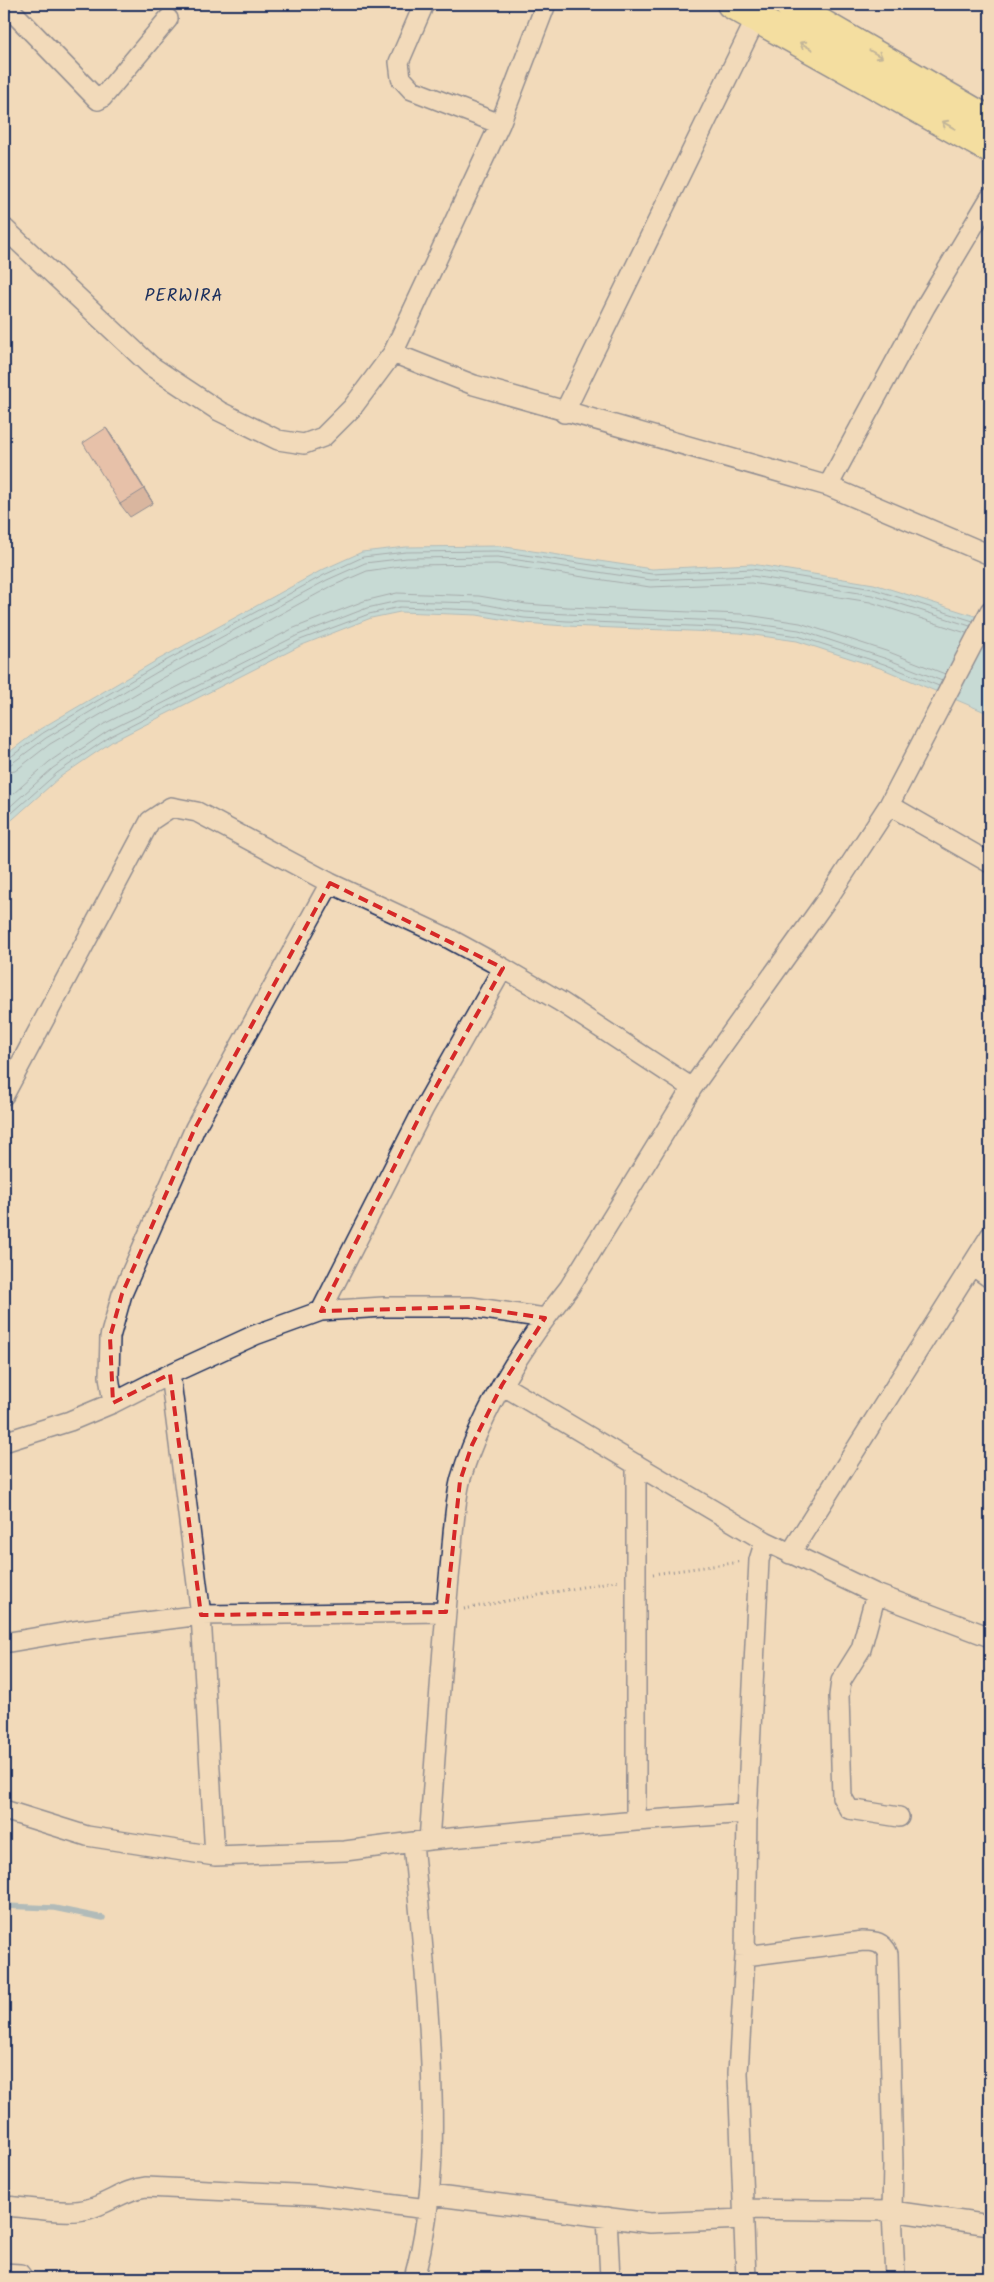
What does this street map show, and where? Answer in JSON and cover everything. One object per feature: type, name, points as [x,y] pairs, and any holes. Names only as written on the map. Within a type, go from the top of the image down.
[{"type":"highway","points":[[731,4],[990,149]]},
{"type":"highway","points":[[788,4],[990,121]]},
{"type":"street","points":[[6,4],[98,100],[102,98],[168,19]]},
{"type":"street","points":[[424,4],[399,62],[401,78],[412,90],[500,124]]},
{"type":"street","points":[[4,228],[151,366],[219,412],[278,440],[304,444],[324,437],[352,408],[393,353],[500,124],[546,4]]},
{"type":"street","points":[[564,412],[757,17]]},
{"type":"street","points":[[828,486],[925,307],[990,198]]},
{"type":"street","points":[[393,353],[474,386],[828,486],[990,555]]},
{"type":"street","points":[[414,2278],[420,2258],[429,2202],[434,2148],[423,1943],[421,1842],[460,1481],[472,1445],[502,1385],[545,1318],[568,1288],[692,1088],[830,895],[889,805],[990,612]]},
{"type":"street","points":[[889,805],[990,863]]},
{"type":"street","points":[[4,1096],[150,821],[172,808],[197,812],[330,883],[448,938],[561,1002],[692,1088]]},
{"type":"street","points":[[113,1403],[109,1376],[110,1337],[122,1294],[195,1128],[330,883]]},
{"type":"street","points":[[321,1312],[424,1108],[503,968]]},
{"type":"street","points":[[790,1554],[990,1236]]},
{"type":"street","points":[[972,1265],[990,1278]]},
{"type":"street","points":[[4,1442],[70,1421],[113,1403],[170,1374],[255,1335],[321,1312],[383,1307],[471,1307],[545,1318]]},
{"type":"street","points":[[170,1374],[201,1615],[215,1856]]},
{"type":"street","points":[[502,1385],[790,1554],[876,1594],[990,1637]]},
{"type":"street","points":[[636,1464],[636,1821]]},
{"type":"street","points":[[746,2278],[738,2073],[745,1956],[747,1813],[759,1560],[765,1541]]},
{"type":"street","points":[[876,1594],[861,1649],[841,1680],[839,1696],[842,1798],[849,1809],[899,1817]]},
{"type":"street","points":[[4,1643],[74,1631],[201,1615],[446,1612]]},
{"type":"street","points":[[4,1810],[88,1836],[215,1856],[345,1851],[636,1821],[747,1813]]},
{"type":"street","points":[[745,1956],[863,1941],[882,1944],[886,1948],[888,1954],[893,2154],[892,2211],[895,2278]]},
{"type":"street","points":[[4,2206],[81,2211],[137,2188],[146,2187],[429,2202],[607,2217],[650,2223],[744,2214],[892,2211],[990,2225]]},
{"type":"street","points":[[607,2217],[610,2278]]},
{"type":"street","points":[[4,2272],[20,2274],[23,2278]]},
{"type":"path","points":[[446,1612],[635,1577],[759,1560]]},
{"type":"highlighted area","points":[[330,883],[503,968],[424,1108],[321,1311],[471,1307],[545,1318],[502,1385],[472,1445],[460,1481],[446,1612],[201,1615],[170,1374],[113,1403],[110,1337],[122,1294],[195,1128]]},
{"type":"water","points":[[499,546],[652,569],[752,564],[874,584],[978,617],[990,622],[990,714],[883,669],[797,641],[740,633],[566,626],[524,623],[477,615],[400,612],[371,618],[302,645],[113,741],[60,777],[4,827],[4,756],[40,729],[154,662],[322,570],[362,552],[406,547]]},
{"type":"building","points":[[106,428],[144,489],[120,504],[83,443]]},
{"type":"waterway","points":[[4,1906],[54,1908],[103,1918]]},
{"type":"district","name":"PERWIRA","points":[[184,296]]}]
